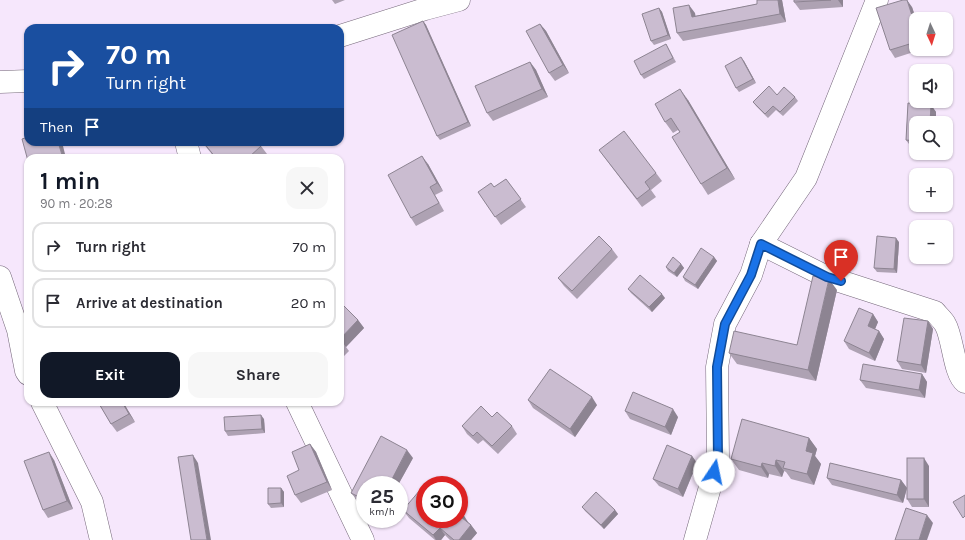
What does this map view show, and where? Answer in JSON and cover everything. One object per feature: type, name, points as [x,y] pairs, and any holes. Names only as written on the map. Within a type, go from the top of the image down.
[{"type":"street","points":[[344,35],[425,9],[459,0]]},
{"type":"street","points":[[695,540],[718,459],[717,367],[725,324],[751,275],[761,244],[806,178],[877,0]]},
{"type":"street","points":[[0,82],[24,81]]},
{"type":"street","points":[[761,244],[827,277],[935,312],[946,325],[958,370],[962,380],[965,382]]},
{"type":"street","points":[[0,277],[18,330],[24,361]]},
{"type":"street","points":[[44,406],[92,502],[101,540]]},
{"type":"street","points":[[299,406],[363,540]]},
{"type":"building","points":[[757,0],[778,0],[780,14],[677,33],[673,8],[689,5],[692,17],[757,4]]},
{"type":"building","points":[[794,0],[831,0],[794,2]]},
{"type":"building","points":[[907,0],[911,12],[909,12],[909,44],[890,50],[876,8]]},
{"type":"building","points":[[659,8],[668,35],[651,41],[642,14]]},
{"type":"building","points":[[423,21],[468,122],[437,136],[392,35]]},
{"type":"building","points":[[540,24],[563,65],[549,73],[526,31]]},
{"type":"building","points":[[666,44],[673,58],[641,75],[634,61]]},
{"type":"building","points":[[741,57],[753,79],[736,88],[725,66]]},
{"type":"building","points":[[530,62],[542,89],[487,113],[475,86]]},
{"type":"building","points":[[769,86],[777,95],[784,87],[795,97],[780,112],[773,106],[765,114],[753,102]]},
{"type":"building","points":[[680,89],[727,168],[701,184],[672,137],[680,132],[671,118],[665,122],[655,104]]},
{"type":"building","points":[[908,103],[909,108],[931,108],[930,116],[909,116],[909,140],[906,140]]},
{"type":"building","points":[[624,131],[656,173],[645,182],[650,189],[637,199],[599,150]]},
{"type":"building","points":[[24,138],[24,146],[59,146],[62,154],[26,154],[22,139]]},
{"type":"building","points":[[206,146],[261,146],[252,154],[213,154]]},
{"type":"building","points":[[422,156],[437,183],[430,187],[439,203],[411,218],[388,175]]},
{"type":"building","points":[[506,179],[521,199],[495,217],[478,192],[491,183],[494,187]]},
{"type":"building","points":[[599,236],[612,249],[572,291],[558,278]]},
{"type":"building","points":[[877,236],[896,238],[894,269],[874,268]]},
{"type":"building","points":[[701,248],[714,257],[695,285],[683,277]]},
{"type":"building","points":[[673,257],[681,264],[674,273],[666,267]]},
{"type":"building","points":[[640,275],[662,294],[649,307],[628,289]]},
{"type":"building","points":[[813,276],[829,279],[808,370],[729,353],[734,331],[797,345]]},
{"type":"building","points":[[344,306],[358,320],[344,335]]},
{"type":"building","points":[[859,308],[873,314],[868,326],[879,331],[869,353],[844,341]]},
{"type":"building","points":[[904,318],[928,321],[921,365],[897,361]]},
{"type":"building","points":[[863,364],[922,374],[919,390],[860,380]]},
{"type":"building","points":[[550,369],[592,397],[570,429],[528,400]]},
{"type":"building","points":[[633,392],[673,409],[665,427],[625,411]]},
{"type":"building","points":[[100,406],[124,406],[129,414],[111,424]]},
{"type":"building","points":[[481,406],[492,417],[497,412],[512,426],[492,446],[477,432],[473,436],[462,426]]},
{"type":"building","points":[[261,415],[262,429],[225,431],[224,417]]},
{"type":"building","points":[[742,419],[809,438],[806,451],[813,453],[807,474],[783,468],[785,462],[776,460],[775,466],[762,463],[761,467],[731,459]]},
{"type":"building","points":[[381,436],[407,450],[394,476],[360,476]]},
{"type":"building","points":[[310,444],[327,482],[295,495],[287,476],[299,470],[292,452]]},
{"type":"building","points":[[667,445],[692,456],[678,489],[653,479]]},
{"type":"building","points":[[49,452],[67,501],[43,510],[24,461]]},
{"type":"building","points":[[193,455],[207,540],[191,540],[178,457]]},
{"type":"building","points":[[907,458],[924,458],[924,499],[907,499]]},
{"type":"building","points":[[830,463],[901,480],[897,495],[827,478]]},
{"type":"building","points":[[356,484],[356,496],[351,493]]},
{"type":"building","points":[[268,488],[281,488],[281,503],[268,504]]},
{"type":"building","points":[[596,492],[615,510],[601,525],[582,507]]},
{"type":"building","points":[[416,495],[416,521],[408,514],[408,504]]},
{"type":"building","points":[[965,495],[965,516],[963,518],[953,502]]},
{"type":"building","points":[[906,508],[927,515],[919,540],[895,540]]},
{"type":"building","points":[[468,523],[471,525],[459,540],[454,540],[440,528],[468,528]]},
{"type":"building","points":[[425,528],[440,528],[433,535]]},
{"type":"route","points":[[714,472],[718,459],[717,367],[725,324],[751,275],[761,244],[827,277],[841,281]]}]
